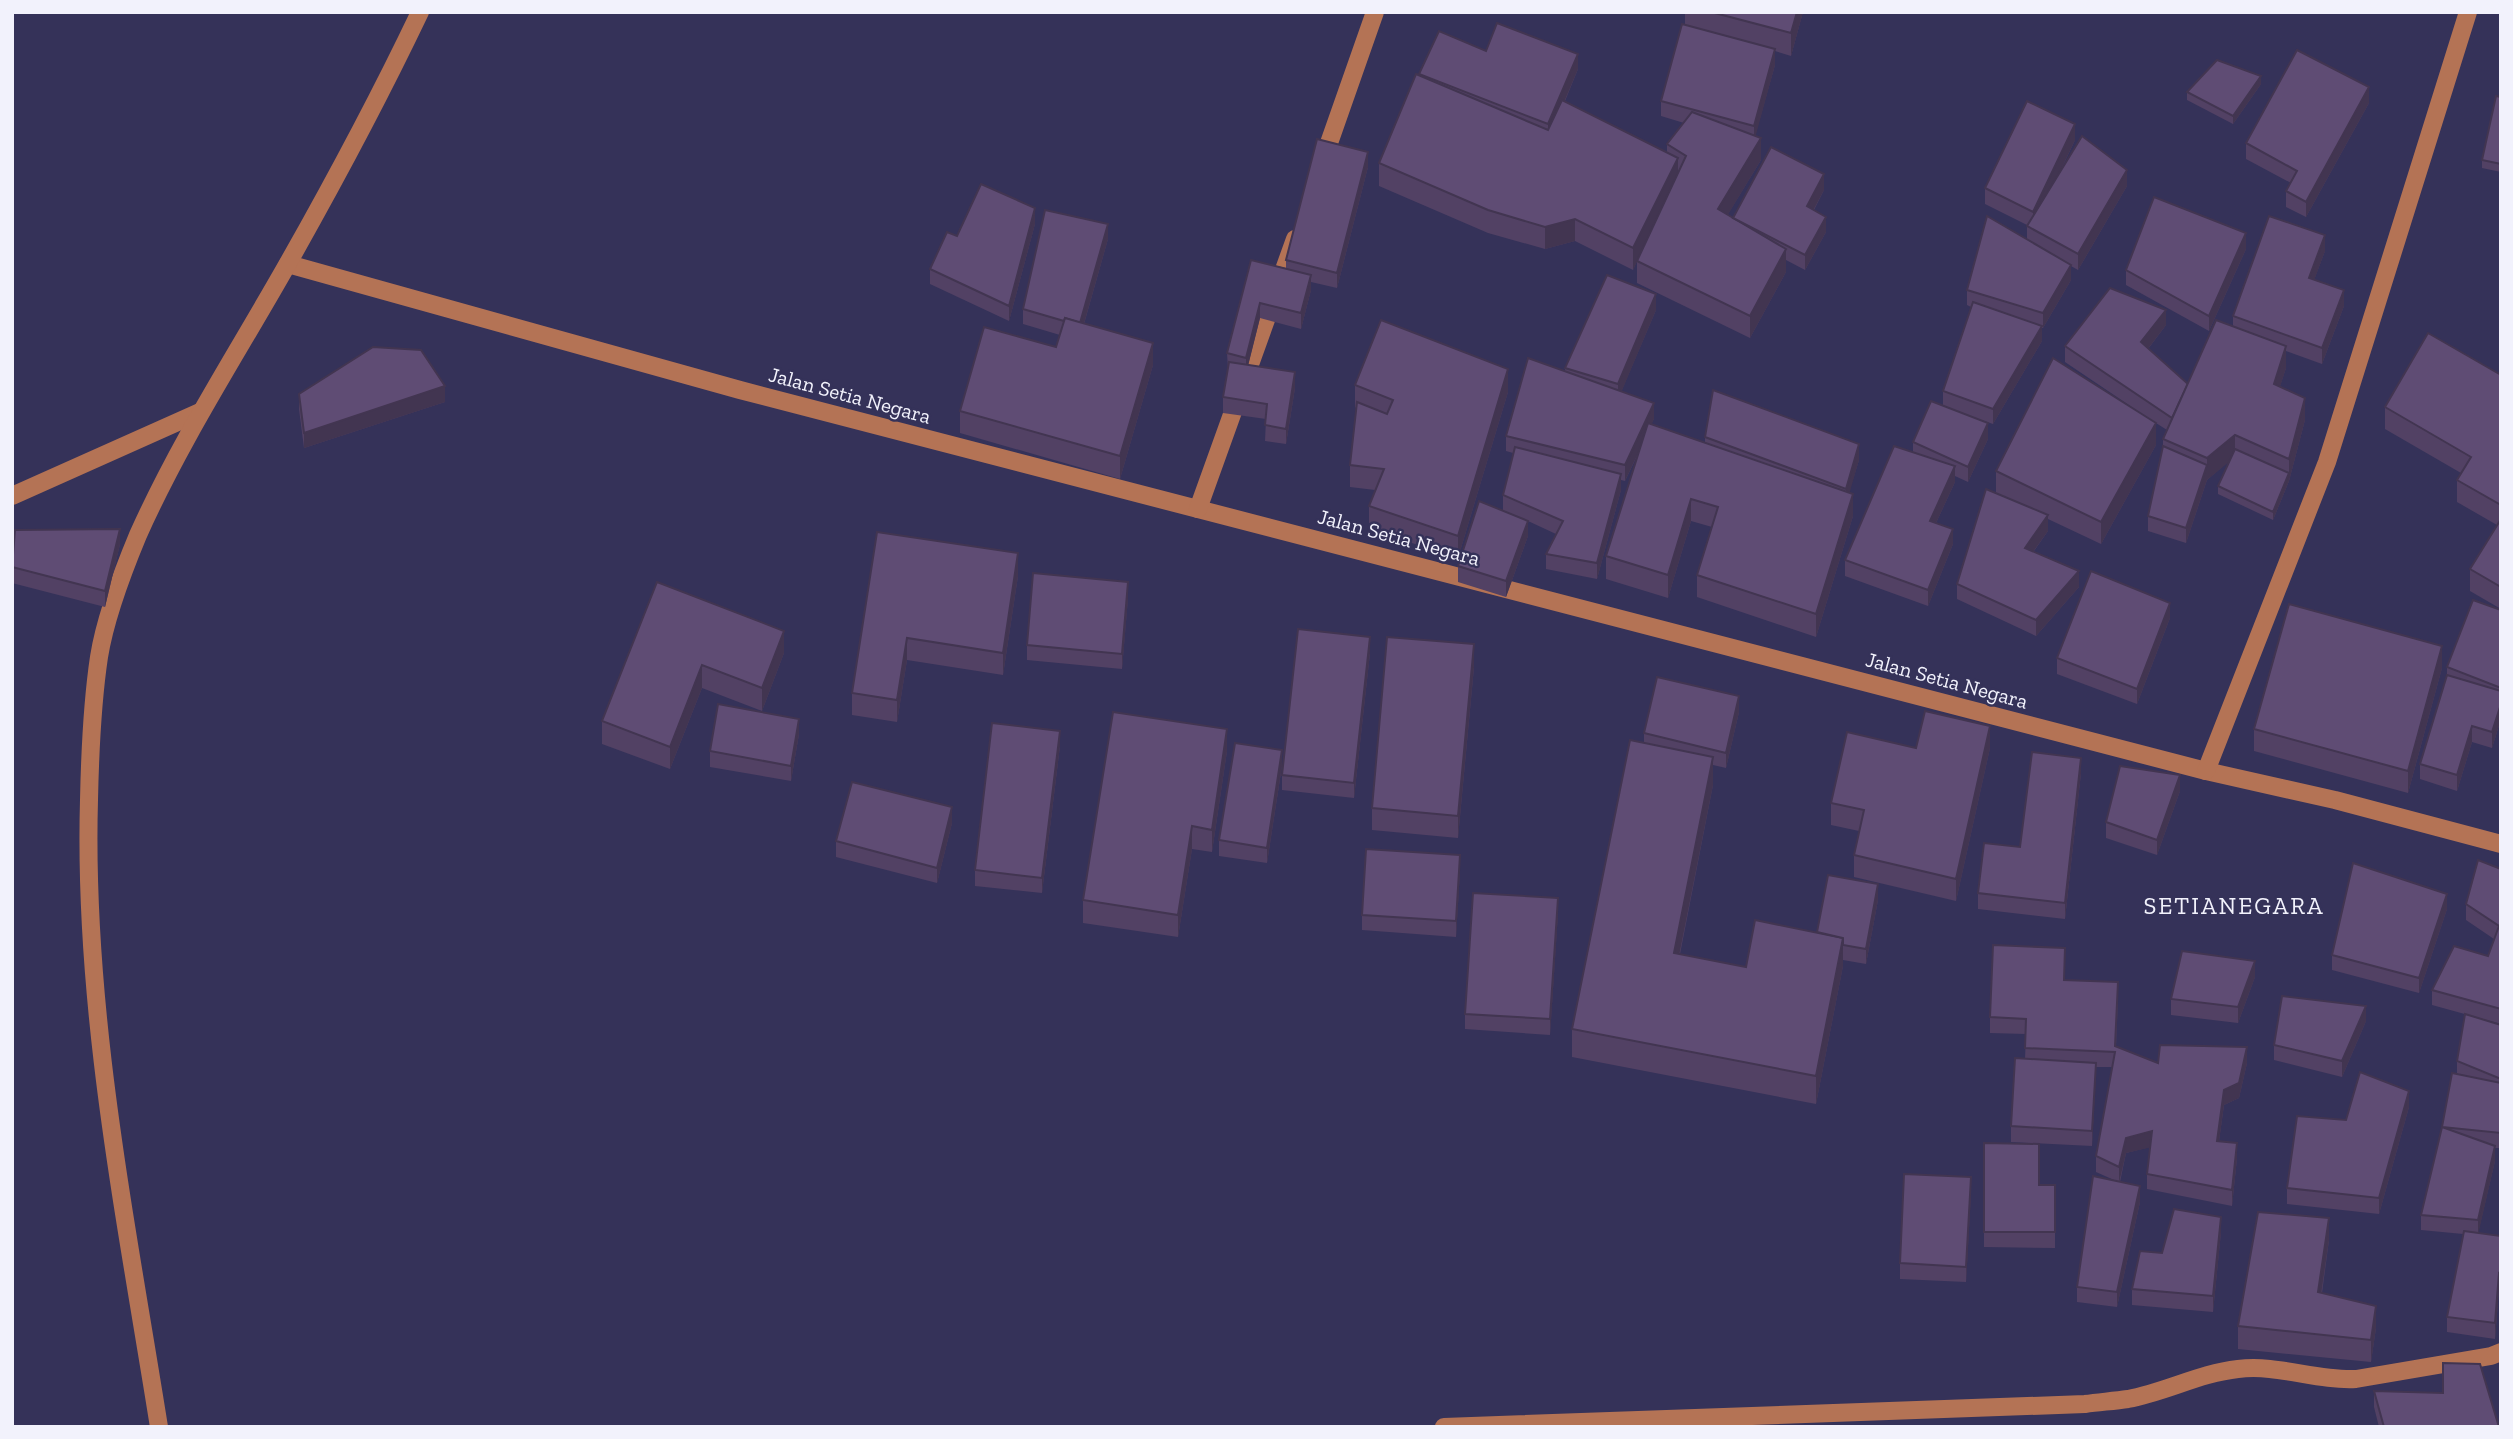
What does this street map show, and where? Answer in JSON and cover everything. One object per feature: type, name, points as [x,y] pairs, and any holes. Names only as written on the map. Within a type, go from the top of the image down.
[{"type":"street","points":[[159,1427],[106,1087],[90,934],[90,746],[100,653],[115,600],[138,537],[200,412],[288,264],[374,107],[420,12]]},
{"type":"street","points":[[1315,180],[1375,12]]},
{"type":"street","points":[[2206,771],[2327,462],[2468,12]]},
{"type":"street","points":[[1198,509],[1302,219]]},
{"type":"street","name":"Jalan Setia Negara","points":[[288,264],[740,390],[2206,771],[2335,800],[2501,844]]},
{"type":"street","points":[[12,496],[200,412]]},
{"type":"street","points":[[1444,1427],[2085,1404],[2130,1399],[2205,1375],[2239,1368],[2282,1370],[2337,1380],[2356,1379],[2491,1356],[2501,1352]]},
{"type":"building","points":[[1711,12],[1797,12],[1791,33]]},
{"type":"building","points":[[1497,23],[1578,54],[1548,124],[1419,74],[1439,31],[1486,51]]},
{"type":"building","points":[[1682,24],[1775,49],[1754,126],[1661,101]]},
{"type":"building","points":[[2297,50],[2369,87],[2306,202],[2286,191],[2297,171],[2246,143]]},
{"type":"building","points":[[2217,60],[2261,76],[2233,116],[2187,92]]},
{"type":"building","points":[[1416,74],[1548,130],[1562,100],[1678,158],[1633,248],[1575,219],[1545,227],[1488,210],[1379,163]]},
{"type":"building","points":[[2496,96],[2501,97],[2501,164],[2482,160]]},
{"type":"building","points":[[2027,101],[2075,124],[2033,212],[1985,188]]},
{"type":"building","points":[[1692,112],[1761,138],[1718,209],[1786,249],[1750,316],[1637,261],[1686,156],[1667,144]]},
{"type":"building","points":[[2082,136],[2127,170],[2078,254],[2027,226]]},
{"type":"building","points":[[1317,139],[1368,152],[1337,273],[1286,260]]},
{"type":"building","points":[[1771,147],[1824,174],[1807,206],[1826,217],[1805,255],[1733,218]]},
{"type":"building","points":[[981,184],[1035,208],[1009,306],[930,269],[947,232],[957,236]]},
{"type":"building","points":[[2154,197],[2246,233],[2209,316],[2126,270]]},
{"type":"building","points":[[1045,210],[1108,224],[1080,323],[1023,309]]},
{"type":"building","points":[[1987,216],[2071,265],[2043,313],[1967,290]]},
{"type":"building","points":[[2269,216],[2325,235],[2309,278],[2344,290],[2322,348],[2233,316]]},
{"type":"building","points":[[1251,260],[1311,275],[1301,313],[1260,303],[1246,358],[1227,353]]},
{"type":"building","points":[[1607,275],[1656,294],[1618,384],[1565,368]]},
{"type":"building","points":[[2110,288],[2166,310],[2141,342],[2188,384],[2172,418],[2065,346]]},
{"type":"building","points":[[1973,302],[2042,326],[1993,409],[1943,391]]},
{"type":"building","points":[[1065,318],[1153,343],[1120,456],[960,411],[984,327],[1056,347]]},
{"type":"building","points":[[1381,320],[1508,369],[1458,536],[1369,506],[1384,469],[1350,465],[1357,402],[1387,414],[1393,400],[1355,385]]},
{"type":"building","points":[[2216,320],[2286,346],[2274,384],[2305,398],[2289,459],[2235,435],[2207,458],[2163,439]]},
{"type":"building","points":[[2428,333],[2501,375],[2501,505],[2457,480],[2471,457],[2385,407]]},
{"type":"building","points":[[373,347],[421,350],[445,386],[304,433],[299,394]]},
{"type":"building","points":[[1528,358],[1654,403],[1625,465],[1506,436]]},
{"type":"building","points":[[2053,358],[2156,423],[2101,522],[1996,471]]},
{"type":"building","points":[[1229,362],[1295,372],[1286,429],[1265,425],[1267,404],[1223,397]]},
{"type":"building","points":[[1713,390],[1859,444],[1846,489],[1705,437]]},
{"type":"building","points":[[1931,401],[1988,423],[1968,467],[1913,442]]},
{"type":"building","points":[[1648,423],[1853,494],[1816,614],[1697,575],[1718,507],[1691,499],[1668,575],[1606,556]]},
{"type":"building","points":[[1894,446],[1955,466],[1930,521],[1953,529],[1928,590],[1845,560]]},
{"type":"building","points":[[2163,446],[2207,465],[2186,528],[2148,516]]},
{"type":"building","points":[[1515,447],[1621,474],[1597,563],[1546,554],[1563,521],[1503,495]]},
{"type":"building","points":[[2235,449],[2289,473],[2273,512],[2218,486]]},
{"type":"building","points":[[1986,489],[2048,515],[2025,548],[2079,571],[2036,620],[1957,584]]},
{"type":"building","points":[[1479,501],[1528,521],[1506,581],[1458,566]]},
{"type":"building","points":[[2501,519],[2501,587],[2470,569]]},
{"type":"building","points":[[120,529],[105,591],[12,567],[15,530]]},
{"type":"building","points":[[877,532],[1018,553],[1003,653],[907,638],[897,700],[852,693]]},
{"type":"building","points":[[2091,571],[2170,603],[2137,689],[2057,658]]},
{"type":"building","points":[[1033,573],[1128,582],[1122,654],[1027,645]]},
{"type":"building","points":[[657,582],[784,631],[762,688],[702,665],[670,747],[602,721]]},
{"type":"building","points":[[2473,600],[2501,610],[2501,688],[2447,667]]},
{"type":"building","points":[[2289,604],[2442,646],[2408,771],[2254,729]]},
{"type":"building","points":[[1298,629],[1370,637],[1354,783],[1282,775]]},
{"type":"building","points":[[1387,637],[1474,644],[1458,816],[1372,808]]},
{"type":"building","points":[[2447,675],[2501,691],[2501,704],[2492,732],[2472,726],[2457,775],[2420,764]]},
{"type":"building","points":[[1657,677],[1739,696],[1726,753],[1644,733]]},
{"type":"building","points":[[718,704],[799,719],[791,766],[710,751]]},
{"type":"building","points":[[1925,711],[1990,726],[1956,879],[1854,855],[1864,810],[1831,803],[1847,732],[1916,748]]},
{"type":"building","points":[[1113,712],[1227,729],[1212,830],[1192,826],[1178,915],[1083,900]]},
{"type":"building","points":[[992,723],[1060,731],[1042,878],[975,870]]},
{"type":"building","points":[[1630,740],[1713,757],[1674,953],[1746,967],[1755,920],[1843,938],[1816,1076],[1572,1029]]},
{"type":"building","points":[[1235,743],[1282,750],[1267,848],[1219,840]]},
{"type":"building","points":[[2032,752],[2081,758],[2065,903],[1978,893],[1984,843],[2020,847]]},
{"type":"building","points":[[2120,766],[2180,775],[2157,840],[2106,822]]},
{"type":"building","points":[[852,782],[952,807],[937,868],[836,841]]},
{"type":"building","points":[[1366,849],[1460,855],[1456,921],[1362,915]]},
{"type":"building","points":[[2478,860],[2501,869],[2501,1009],[2432,990],[2454,946],[2488,956],[2499,926],[2466,904]]},
{"type":"building","points":[[2353,863],[2447,894],[2419,978],[2332,955]]},
{"type":"building","points":[[1828,875],[1878,884],[1866,949],[1843,945],[1843,938],[1817,932]]},
{"type":"building","points":[[1473,893],[1558,898],[1550,1019],[1465,1014]]},
{"type":"building","points":[[1993,945],[2065,948],[2064,980],[2118,982],[2115,1046],[2158,1063],[2160,1045],[2247,1047],[2239,1083],[2224,1090],[2217,1141],[2237,1143],[2232,1190],[2147,1174],[2152,1131],[2126,1138],[2119,1167],[2096,1156],[2115,1052],[2025,1048],[2026,1019],[1990,1017]]},
{"type":"building","points":[[2182,951],[2255,961],[2238,1007],[2171,999]]},
{"type":"building","points":[[2282,996],[2366,1006],[2342,1061],[2274,1045]]},
{"type":"building","points":[[2465,1014],[2501,1025],[2501,1079],[2457,1061]]},
{"type":"building","points":[[2015,1058],[2096,1063],[2092,1131],[2011,1126]]},
{"type":"building","points":[[2360,1072],[2409,1091],[2379,1198],[2287,1188],[2297,1116],[2346,1120]]},
{"type":"building","points":[[2452,1073],[2501,1083],[2501,1133],[2442,1127]]},
{"type":"building","points":[[2442,1127],[2495,1146],[2478,1220],[2421,1215]]},
{"type":"building","points":[[1984,1143],[2039,1144],[2039,1185],[2055,1185],[2055,1232],[1984,1232]]},
{"type":"building","points":[[1904,1174],[1971,1177],[1966,1267],[1900,1263]]},
{"type":"building","points":[[2093,1176],[2140,1186],[2117,1292],[2077,1287]]},
{"type":"building","points":[[2174,1209],[2221,1217],[2213,1296],[2132,1289],[2140,1251],[2162,1253]]},
{"type":"building","points":[[2258,1212],[2329,1218],[2318,1292],[2376,1306],[2371,1340],[2238,1326]]},
{"type":"building","points":[[2464,1231],[2501,1236],[2501,1274],[2499,1273],[2495,1323],[2447,1317]]},
{"type":"building","points":[[2443,1363],[2480,1364],[2499,1427],[2384,1427],[2374,1391],[2443,1393]]},
{"type":"district","name":"SETIANEGARA","points":[[2234,905]]}]
